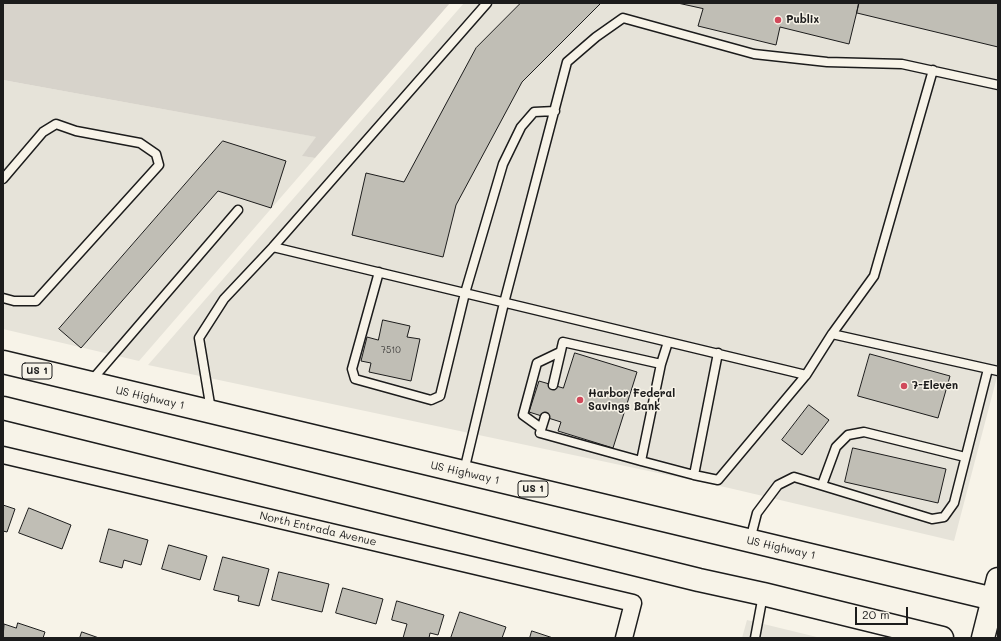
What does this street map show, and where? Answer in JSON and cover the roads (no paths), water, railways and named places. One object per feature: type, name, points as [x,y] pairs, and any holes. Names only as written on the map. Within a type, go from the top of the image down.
[{"type":"main road","name":"US Highway 1","points":[[3,362],[750,540],[996,592]]},
{"type":"main road","points":[[3,408],[691,578],[764,594],[942,638]]},
{"type":"main road","points":[[982,638],[996,592]]},
{"type":"street","name":"North Entrada Avenue","points":[[3,455],[632,603],[624,638]]},
{"type":"lane","points":[[211,412],[199,338],[224,299],[273,247],[487,3]]},
{"type":"lane","points":[[464,472],[504,303],[567,62],[596,37],[623,18],[754,54],[827,62],[902,64],[998,85]]},
{"type":"lane","points":[[545,417],[540,433],[694,475],[718,480],[806,375],[832,334],[874,276],[933,70]]},
{"type":"lane","points":[[379,272],[352,369],[356,379],[431,400],[440,396],[465,293],[503,164],[521,127],[534,112],[555,111]]},
{"type":"lane","points":[[3,179],[43,132],[56,124],[76,130],[140,143],[156,154],[158,165],[36,301],[14,301],[3,298]]},
{"type":"lane","points":[[89,383],[238,210]]},
{"type":"lane","points":[[273,247],[806,375]]},
{"type":"lane","points":[[832,334],[998,371]]},
{"type":"lane","points":[[553,385],[563,342],[661,364]]},
{"type":"lane","points":[[641,461],[661,364],[668,342]]},
{"type":"lane","points":[[541,428],[523,415],[537,363],[560,352]]},
{"type":"lane","points":[[694,475],[718,354]]},
{"type":"lane","points":[[750,540],[757,513],[778,485],[794,477],[932,519],[944,517],[954,503],[988,369]]},
{"type":"lane","points":[[822,485],[836,447],[848,435],[864,432],[966,457]]},
{"type":"lane","points":[[755,638],[764,594]]},
{"type":"place","name":"Publix","points":[[778,20]]},
{"type":"place","name":"7-Eleven","points":[[904,386]]},
{"type":"place","name":"Harbor Federal Savings Bank","points":[[580,400]]}]
